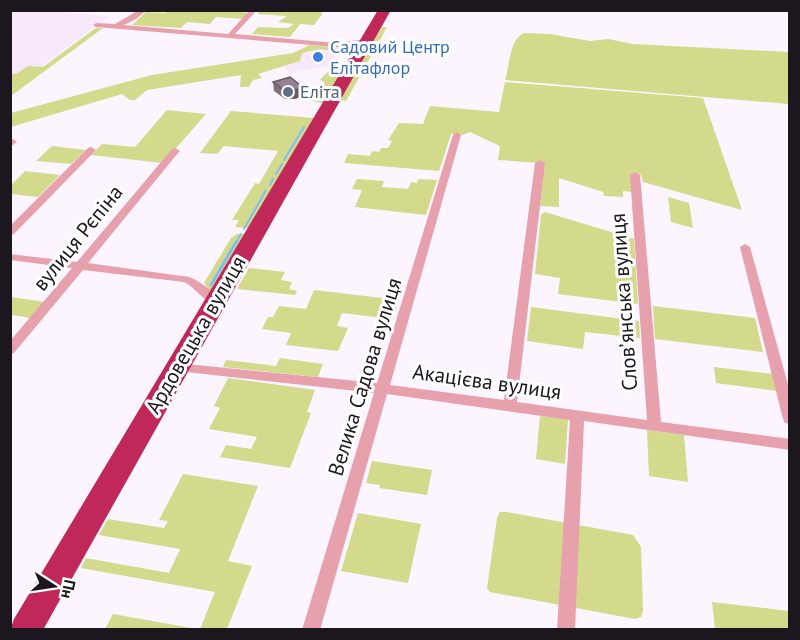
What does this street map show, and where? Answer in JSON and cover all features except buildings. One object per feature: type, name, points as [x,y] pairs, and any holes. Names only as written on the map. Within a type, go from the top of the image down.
[{"type":"highway","name":"Ардовецька вулиця","points":[[25,630],[385,10]]},
{"type":"street","points":[[116,27],[144,10]]},
{"type":"street","points":[[232,35],[254,10]]},
{"type":"street","points":[[96,25],[363,47]]},
{"type":"street","points":[[336,45],[363,47]]},
{"type":"street","name":"Велика Садова вулиця","points":[[311,630],[457,135]]},
{"type":"street","points":[[10,232],[91,150]]},
{"type":"street","name":"вулиця Рєпіна","points":[[10,350],[175,151]]},
{"type":"street","points":[[510,406],[540,163]]},
{"type":"street","name":"Словʼянська вулиця","points":[[634,175],[654,426]]},
{"type":"street","points":[[745,247],[789,419]]},
{"type":"street","points":[[10,257],[190,280],[198,285],[208,297],[216,300]]},
{"type":"street","name":"Акацієва вулиця","points":[[177,367],[510,406],[789,445]]},
{"type":"street","points":[[566,630],[576,415]]},
{"type":"shaded area","points":[[10,11],[44,11],[109,16],[11,89]]},
{"type":"shaded area","name":"Садовий Центр Елітафлор","points":[[320,49],[340,52],[330,65],[290,73],[283,66],[300,61],[301,53]]},
{"type":"green space","points":[[168,10],[223,10],[249,13],[243,19],[216,17],[210,24],[187,22],[181,28],[132,25],[146,12],[165,13]]},
{"type":"green space","points":[[313,10],[323,13],[314,25],[300,24],[290,37],[252,34],[258,27],[288,28],[294,24],[278,22],[287,16],[257,14],[260,11]]},
{"type":"green space","points":[[382,27],[387,27],[346,101],[340,100]]},
{"type":"green space","points":[[96,28],[103,28],[11,96],[11,74],[18,73],[28,66],[43,67]]},
{"type":"green space","points":[[524,33],[550,34],[590,41],[608,39],[633,44],[789,52],[789,104],[505,80],[515,41]]},
{"type":"green space","points":[[310,45],[343,48],[340,52],[320,49],[302,53],[300,61],[258,74],[262,78],[253,80],[249,87],[240,87],[241,75],[147,90],[135,100],[130,100],[122,94],[11,127],[11,113],[152,75],[293,53]]},
{"type":"green space","points":[[346,65],[325,104],[308,100],[317,95],[325,82],[320,80],[325,74]]},
{"type":"green space","points":[[505,82],[703,98],[742,210],[643,182],[641,175],[630,174],[632,192],[623,191],[623,197],[604,196],[603,192],[559,178],[559,207],[540,206],[543,177],[540,163],[498,160],[500,146],[470,132],[463,135],[451,134],[439,171],[344,163],[348,154],[370,156],[372,151],[379,152],[381,148],[388,148],[392,141],[388,140],[399,123],[423,124],[430,106],[499,112]]},
{"type":"green space","points":[[167,110],[206,114],[163,163],[91,155],[102,144],[135,147]]},
{"type":"green space","points":[[231,111],[314,118],[249,228],[235,227],[239,220],[232,220],[255,183],[259,184],[278,151],[224,146],[217,154],[200,153]]},
{"type":"green space","points":[[52,146],[86,150],[71,164],[36,161]]},
{"type":"green space","points":[[25,171],[60,175],[38,197],[11,194],[11,185]]},
{"type":"green space","points":[[357,179],[384,181],[382,187],[408,189],[411,182],[417,183],[418,179],[437,180],[426,215],[355,207],[362,190],[352,189]]},
{"type":"green space","points":[[668,197],[689,203],[693,228],[671,222]]},
{"type":"green space","points":[[545,212],[634,239],[638,304],[558,294],[560,278],[535,274],[541,215]]},
{"type":"green space","points":[[237,234],[247,234],[216,287],[210,291],[204,283],[231,238]]},
{"type":"green space","points":[[249,268],[285,272],[281,280],[292,282],[289,289],[297,291],[295,295],[237,289]]},
{"type":"green space","points":[[314,290],[399,300],[393,319],[342,313],[337,326],[348,328],[338,351],[286,345],[291,333],[262,329],[268,317],[273,317],[279,306],[306,309]]},
{"type":"green space","points":[[11,297],[45,302],[31,318],[11,315]]},
{"type":"green space","points":[[653,306],[755,318],[763,352],[655,339]]},
{"type":"green space","points":[[531,307],[639,321],[640,338],[585,332],[583,349],[527,341]]},
{"type":"green space","points":[[280,358],[323,364],[318,377],[223,367],[226,360],[276,366]]},
{"type":"green space","points":[[714,367],[773,374],[777,391],[716,383]]},
{"type":"green space","points":[[228,378],[315,390],[307,412],[311,413],[290,468],[220,457],[226,445],[251,449],[257,437],[209,429],[220,408],[214,406]]},
{"type":"green space","points":[[540,416],[568,419],[565,464],[536,459]]},
{"type":"green space","points":[[647,430],[684,435],[688,482],[649,476]]},
{"type":"green space","points":[[372,461],[432,470],[427,495],[379,488],[380,485],[366,483]]},
{"type":"green space","points":[[183,474],[258,486],[228,561],[252,566],[227,629],[200,629],[215,592],[81,568],[86,558],[169,573],[180,549],[99,535],[108,519],[164,528],[168,521],[159,520]]},
{"type":"green space","points":[[500,512],[633,535],[641,547],[643,611],[641,617],[635,619],[490,592],[487,588],[497,518]]},
{"type":"green space","points":[[358,513],[421,524],[408,583],[341,571]]},
{"type":"green space","points":[[712,602],[789,611],[789,629],[715,629]]},
{"type":"green space","points":[[113,614],[197,629],[105,629]]},
{"type":"waterway","points":[[284,160],[304,127]]},
{"type":"waterway","points":[[276,174],[282,164]]},
{"type":"waterway","points":[[270,185],[273,179]]},
{"type":"waterway","points":[[244,229],[266,190]]},
{"type":"waterway","points":[[236,243],[241,234]]},
{"type":"waterway","points":[[211,285],[236,242]]},
{"type":"place","name":"Садовий Центр Елітафлор","points":[[318,57]]},
{"type":"place","name":"Еліта","points":[[288,92]]}]
